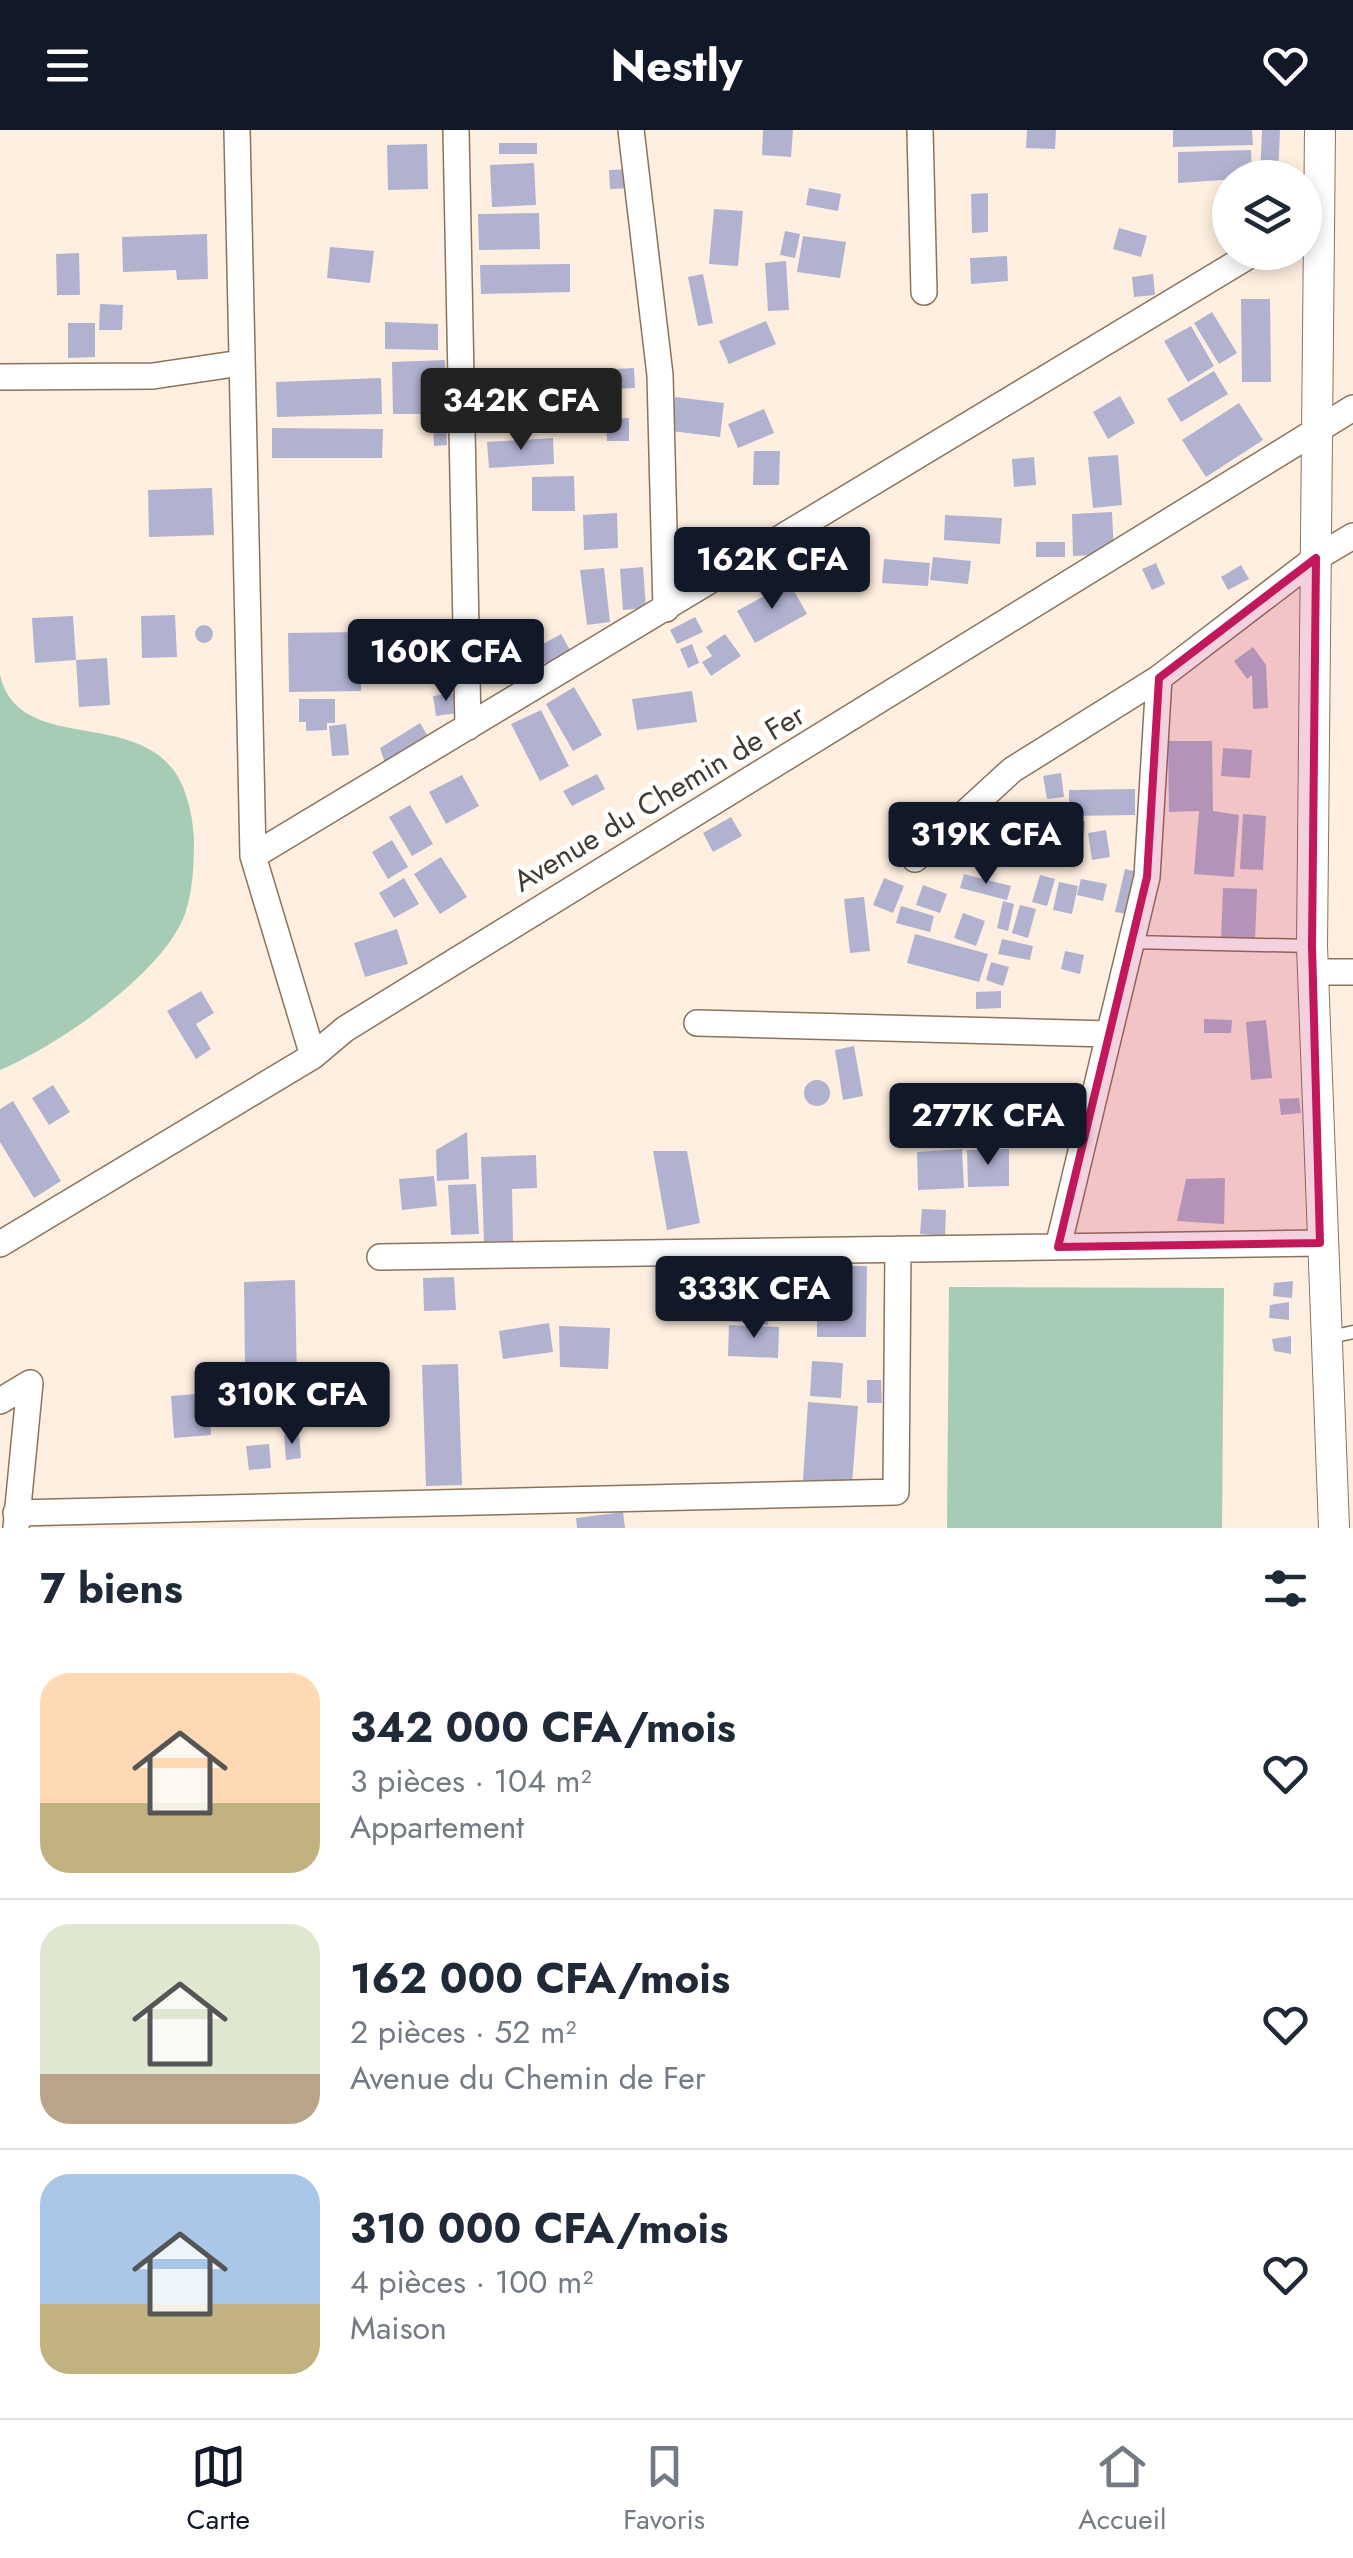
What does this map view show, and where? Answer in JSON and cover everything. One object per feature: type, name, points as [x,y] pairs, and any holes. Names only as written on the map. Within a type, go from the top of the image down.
[{"type":"street","points":[[237,130],[253,856],[313,1056]]},
{"type":"street","points":[[456,130],[468,727]]},
{"type":"street","points":[[631,130],[660,375],[666,608]]},
{"type":"street","points":[[920,130],[924,292]]},
{"type":"street","points":[[1317,160],[1320,130]]},
{"type":"street","points":[[253,856],[1225,270]]},
{"type":"street","points":[[1313,270],[1317,430],[1312,959],[1320,1243],[1339,1335],[1334,1528]]},
{"type":"street","points":[[0,377],[153,376],[241,363]]},
{"type":"street","name":"Avenue du Chemin de Fer","points":[[0,1244],[313,1056],[345,1028],[1353,408]]},
{"type":"street","points":[[914,859],[1012,770],[1159,678],[1316,558],[1353,536]]},
{"type":"street","points":[[1058,1247],[1147,877],[1159,678]]},
{"type":"street","points":[[1312,959],[1353,972]]},
{"type":"street","points":[[697,1023],[1109,1034]]},
{"type":"street","points":[[380,1257],[1320,1243]]},
{"type":"street","points":[[0,1401],[30,1383],[16,1520],[896,1492],[898,1249]]},
{"type":"lane","points":[[1131,942],[1312,959]]},
{"type":"highlighted area","points":[[1316,558],[1312,946],[1320,1243],[1058,1247],[1147,877],[1159,678]]},
{"type":"green space","points":[[0,675],[11,699],[28,714],[151,750],[181,782],[194,839],[185,914],[155,960],[106,1006],[78,1026],[0,1070]]},
{"type":"green space","points":[[949,1287],[1224,1288],[1222,1528],[947,1528]]},
{"type":"building","points":[[763,130],[793,130],[791,157],[762,155]]},
{"type":"building","points":[[1027,130],[1056,130],[1055,149],[1026,148]]},
{"type":"building","points":[[1173,130],[1252,130],[1253,145],[1173,147]]},
{"type":"building","points":[[1262,130],[1280,130],[1279,160],[1261,160]]},
{"type":"building","points":[[499,143],[537,143],[537,154],[499,154]]},
{"type":"building","points":[[427,144],[428,189],[388,190],[387,145]]},
{"type":"building","points":[[1251,150],[1251,160],[1212,160],[1212,181],[1178,183],[1178,152]]},
{"type":"building","points":[[534,163],[536,205],[492,207],[490,165]]},
{"type":"building","points":[[632,169],[633,188],[610,189],[609,170]]},
{"type":"building","points":[[809,188],[841,194],[838,211],[806,205]]},
{"type":"building","points":[[988,193],[988,232],[972,233],[971,194]]},
{"type":"building","points":[[714,209],[743,211],[738,266],[709,264]]},
{"type":"building","points":[[539,213],[540,249],[479,250],[478,214]]},
{"type":"building","points":[[1119,228],[1147,236],[1141,257],[1113,249]]},
{"type":"building","points":[[785,231],[800,234],[795,258],[780,255]]},
{"type":"building","points":[[207,234],[208,279],[177,280],[176,270],[123,272],[122,237]]},
{"type":"building","points":[[803,236],[846,242],[840,278],[797,272]]},
{"type":"building","points":[[330,247],[374,251],[370,283],[327,278]]},
{"type":"building","points":[[79,253],[80,295],[57,295],[56,254]]},
{"type":"building","points":[[1007,256],[1008,281],[971,284],[970,258]]},
{"type":"building","points":[[786,261],[789,310],[768,311],[765,263]]},
{"type":"building","points":[[570,264],[570,292],[481,294],[480,265]]},
{"type":"building","points":[[703,274],[713,323],[698,326],[688,277]]},
{"type":"building","points":[[1153,274],[1155,295],[1134,297],[1132,277]]},
{"type":"building","points":[[1241,299],[1270,299],[1271,382],[1242,382]]},
{"type":"building","points":[[100,304],[123,305],[122,330],[99,330]]},
{"type":"building","points":[[1212,312],[1237,353],[1219,364],[1194,323]]},
{"type":"building","points":[[766,321],[776,344],[729,364],[719,341]]},
{"type":"building","points":[[385,322],[438,324],[438,350],[385,349]]},
{"type":"building","points":[[68,323],[95,323],[95,357],[68,358]]},
{"type":"building","points":[[1191,326],[1214,366],[1188,382],[1164,341]]},
{"type":"building","points":[[445,360],[446,414],[393,414],[392,362]]},
{"type":"building","points":[[634,368],[635,388],[575,391],[575,371]]},
{"type":"building","points":[[1214,371],[1228,394],[1181,422],[1167,399]]},
{"type":"building","points":[[381,378],[382,414],[277,417],[276,382]]},
{"type":"building","points":[[1120,396],[1135,423],[1108,439],[1093,412]]},
{"type":"building","points":[[675,397],[724,403],[720,437],[671,431]]},
{"type":"building","points":[[572,398],[573,424],[542,426],[541,400]]},
{"type":"building","points":[[1239,403],[1263,440],[1206,477],[1182,440]]},
{"type":"building","points":[[764,409],[774,433],[738,448],[728,424]]},
{"type":"building","points":[[629,418],[629,441],[607,441],[606,419]]},
{"type":"building","points":[[446,420],[447,445],[434,446],[433,421]]},
{"type":"building","points":[[272,428],[383,429],[382,458],[272,458]]},
{"type":"building","points":[[553,438],[554,464],[489,468],[487,442]]},
{"type":"building","points":[[754,451],[780,451],[779,485],[753,485]]},
{"type":"building","points":[[1118,455],[1122,505],[1093,508],[1088,457]]},
{"type":"building","points":[[1034,457],[1036,485],[1014,487],[1012,459]]},
{"type":"building","points":[[574,476],[575,511],[532,511],[532,477]]},
{"type":"building","points":[[212,488],[214,535],[149,537],[148,490]]},
{"type":"building","points":[[1112,512],[1114,554],[1073,556],[1072,514]]},
{"type":"building","points":[[617,513],[618,548],[584,550],[583,515]]},
{"type":"building","points":[[945,515],[1002,518],[1000,544],[944,540]]},
{"type":"building","points":[[1036,542],[1065,542],[1065,557],[1036,557]]},
{"type":"building","points":[[933,557],[971,561],[968,584],[930,580]]},
{"type":"building","points":[[884,559],[930,563],[928,586],[882,583]]},
{"type":"building","points":[[1156,563],[1165,584],[1152,590],[1142,569]]},
{"type":"building","points":[[1241,565],[1249,579],[1228,590],[1221,577]]},
{"type":"building","points":[[643,567],[646,608],[623,610],[620,569]]},
{"type":"building","points":[[604,568],[610,622],[587,625],[580,570]]},
{"type":"building","points":[[789,582],[807,614],[755,643],[737,611]]},
{"type":"building","points":[[175,615],[177,657],[142,658],[141,616]]},
{"type":"building","points":[[73,616],[76,660],[35,663],[32,618]]},
{"type":"building","points":[[695,617],[703,632],[677,644],[670,630]]},
{"type":"building","points":[[204,625],[213,634],[204,643],[195,634]]},
{"type":"building","points":[[360,632],[361,691],[289,692],[288,633]]},
{"type":"building","points":[[561,634],[570,650],[545,664],[536,648]]},
{"type":"building","points":[[725,634],[741,656],[711,676],[702,662],[712,656],[706,647]]},
{"type":"building","points":[[692,644],[699,663],[688,668],[680,649]]},
{"type":"building","points":[[1253,647],[1266,665],[1268,708],[1253,709],[1252,675],[1247,679],[1234,661]]},
{"type":"building","points":[[107,658],[110,705],[79,707],[76,660]]},
{"type":"building","points":[[574,687],[602,735],[573,751],[546,704]]},
{"type":"building","points":[[692,691],[697,722],[637,730],[632,699]]},
{"type":"building","points":[[456,693],[458,713],[436,716],[433,696]]},
{"type":"building","points":[[299,699],[335,699],[335,723],[327,723],[327,730],[306,731],[306,722],[299,722]]},
{"type":"building","points":[[541,710],[569,766],[540,781],[511,724]]},
{"type":"building","points":[[420,723],[429,738],[386,766],[380,748]]},
{"type":"building","points":[[346,724],[349,755],[332,756],[329,726]]},
{"type":"building","points":[[1168,741],[1212,741],[1213,811],[1239,815],[1234,877],[1194,874],[1199,811],[1169,812]]},
{"type":"building","points":[[1223,748],[1252,750],[1250,778],[1221,776]]},
{"type":"building","points":[[722,754],[731,768],[674,803],[665,790]]},
{"type":"building","points":[[1061,773],[1064,797],[1047,799],[1043,776]]},
{"type":"building","points":[[597,774],[605,789],[572,806],[563,791]]},
{"type":"building","points":[[462,775],[479,806],[446,824],[429,792]]},
{"type":"building","points":[[1135,789],[1135,815],[1069,816],[1069,790]]},
{"type":"building","points":[[410,805],[433,844],[412,856],[389,817]]},
{"type":"building","points":[[1243,814],[1266,816],[1263,870],[1240,869]]},
{"type":"building","points":[[731,817],[742,836],[713,852],[703,833]]},
{"type":"building","points":[[1067,820],[1085,821],[1084,835],[1066,834]]},
{"type":"building","points":[[1106,830],[1110,857],[1092,860],[1088,833]]},
{"type":"building","points":[[1016,832],[1017,854],[1000,855],[999,833]]},
{"type":"building","points":[[959,835],[979,841],[970,867],[951,861]]},
{"type":"building","points":[[392,840],[408,867],[388,879],[372,852]]},
{"type":"building","points":[[441,857],[467,897],[440,914],[414,874]]},
{"type":"building","points":[[1125,869],[1142,873],[1133,915],[1115,912]]},
{"type":"building","points":[[964,874],[1011,886],[1007,900],[960,888]]},
{"type":"building","points":[[1040,875],[1055,879],[1047,906],[1032,902]]},
{"type":"building","points":[[404,878],[419,904],[394,918],[379,893]]},
{"type":"building","points":[[884,878],[904,886],[893,913],[873,905]]},
{"type":"building","points":[[1081,879],[1107,884],[1103,901],[1077,895]]},
{"type":"building","points":[[1059,882],[1078,886],[1072,914],[1053,910]]},
{"type":"building","points":[[923,885],[947,894],[940,913],[916,905]]},
{"type":"building","points":[[1223,888],[1257,889],[1255,940],[1221,939]]},
{"type":"building","points":[[864,897],[870,951],[850,953],[844,899]]},
{"type":"building","points":[[1003,901],[1014,904],[1008,931],[997,928]]},
{"type":"building","points":[[1020,905],[1036,909],[1028,938],[1012,933]]},
{"type":"building","points":[[901,906],[934,916],[930,932],[896,923]]},
{"type":"building","points":[[963,913],[985,921],[976,946],[954,938]]},
{"type":"building","points":[[397,929],[408,964],[365,977],[354,943]]},
{"type":"building","points":[[915,934],[988,954],[979,982],[907,963]]},
{"type":"building","points":[[1002,939],[1033,946],[1030,960],[998,954]]},
{"type":"building","points":[[1065,951],[1084,955],[1080,974],[1061,969]]},
{"type":"building","points":[[991,962],[1009,967],[1003,986],[986,980]]},
{"type":"building","points":[[201,991],[214,1013],[196,1024],[211,1049],[196,1059],[167,1011]]},
{"type":"building","points":[[1001,991],[1001,1008],[976,1009],[976,992]]},
{"type":"building","points":[[1204,1019],[1232,1020],[1231,1033],[1204,1033]]},
{"type":"building","points":[[1266,1020],[1272,1078],[1251,1080],[1246,1022]]},
{"type":"building","points":[[854,1046],[863,1096],[843,1100],[835,1050]]},
{"type":"building","points":[[817,1080],[826,1084],[830,1093],[826,1102],[817,1106],[808,1102],[804,1093],[808,1084]]},
{"type":"building","points":[[53,1085],[70,1112],[49,1125],[32,1098]]},
{"type":"building","points":[[1299,1098],[1301,1113],[1281,1115],[1279,1099]]},
{"type":"building","points":[[13,1101],[61,1181],[34,1198],[0,1142],[0,1109]]},
{"type":"building","points":[[467,1132],[469,1179],[437,1181],[436,1150]]},
{"type":"building","points":[[962,1149],[964,1188],[918,1190],[917,1152]]},
{"type":"building","points":[[1009,1149],[1009,1186],[968,1187],[967,1150]]},
{"type":"building","points":[[653,1151],[687,1151],[700,1223],[667,1230]]},
{"type":"building","points":[[536,1155],[537,1188],[512,1189],[513,1241],[484,1242],[481,1157]]},
{"type":"building","points":[[434,1176],[437,1206],[402,1210],[399,1179]]},
{"type":"building","points":[[1225,1178],[1224,1224],[1177,1221],[1186,1179]]},
{"type":"building","points":[[476,1184],[479,1234],[451,1235],[448,1185]]},
{"type":"building","points":[[922,1209],[946,1210],[945,1236],[920,1234]]},
{"type":"building","points":[[779,1264],[781,1284],[764,1285],[762,1265]]},
{"type":"building","points":[[817,1266],[867,1266],[866,1337],[817,1337]]},
{"type":"building","points":[[743,1267],[744,1285],[729,1289],[731,1268]]},
{"type":"building","points":[[454,1277],[456,1310],[424,1311],[423,1278]]},
{"type":"building","points":[[295,1280],[297,1383],[281,1385],[279,1368],[245,1368],[244,1282]]},
{"type":"building","points":[[1293,1281],[1292,1298],[1273,1296],[1274,1283]]},
{"type":"building","points":[[730,1293],[770,1297],[768,1325],[727,1321]]},
{"type":"building","points":[[1289,1302],[1289,1320],[1269,1318],[1270,1305]]},
{"type":"building","points":[[549,1323],[553,1352],[503,1359],[499,1331]]},
{"type":"building","points":[[729,1325],[779,1327],[778,1358],[728,1356]]},
{"type":"building","points":[[559,1326],[610,1328],[608,1369],[560,1367]]},
{"type":"building","points":[[1291,1336],[1291,1354],[1274,1351],[1272,1339]]},
{"type":"building","points":[[812,1361],[843,1363],[841,1398],[810,1396]]},
{"type":"building","points":[[458,1364],[462,1485],[426,1486],[422,1365]]},
{"type":"building","points":[[867,1380],[881,1380],[882,1403],[867,1403]]},
{"type":"building","points":[[208,1393],[211,1435],[174,1438],[171,1396]]},
{"type":"building","points":[[808,1402],[858,1406],[852,1484],[803,1480]]},
{"type":"building","points":[[299,1434],[301,1458],[286,1460],[284,1435]]},
{"type":"building","points":[[269,1444],[271,1468],[249,1470],[246,1446]]},
{"type":"building","points":[[623,1512],[625,1528],[577,1528],[576,1518]]}]
